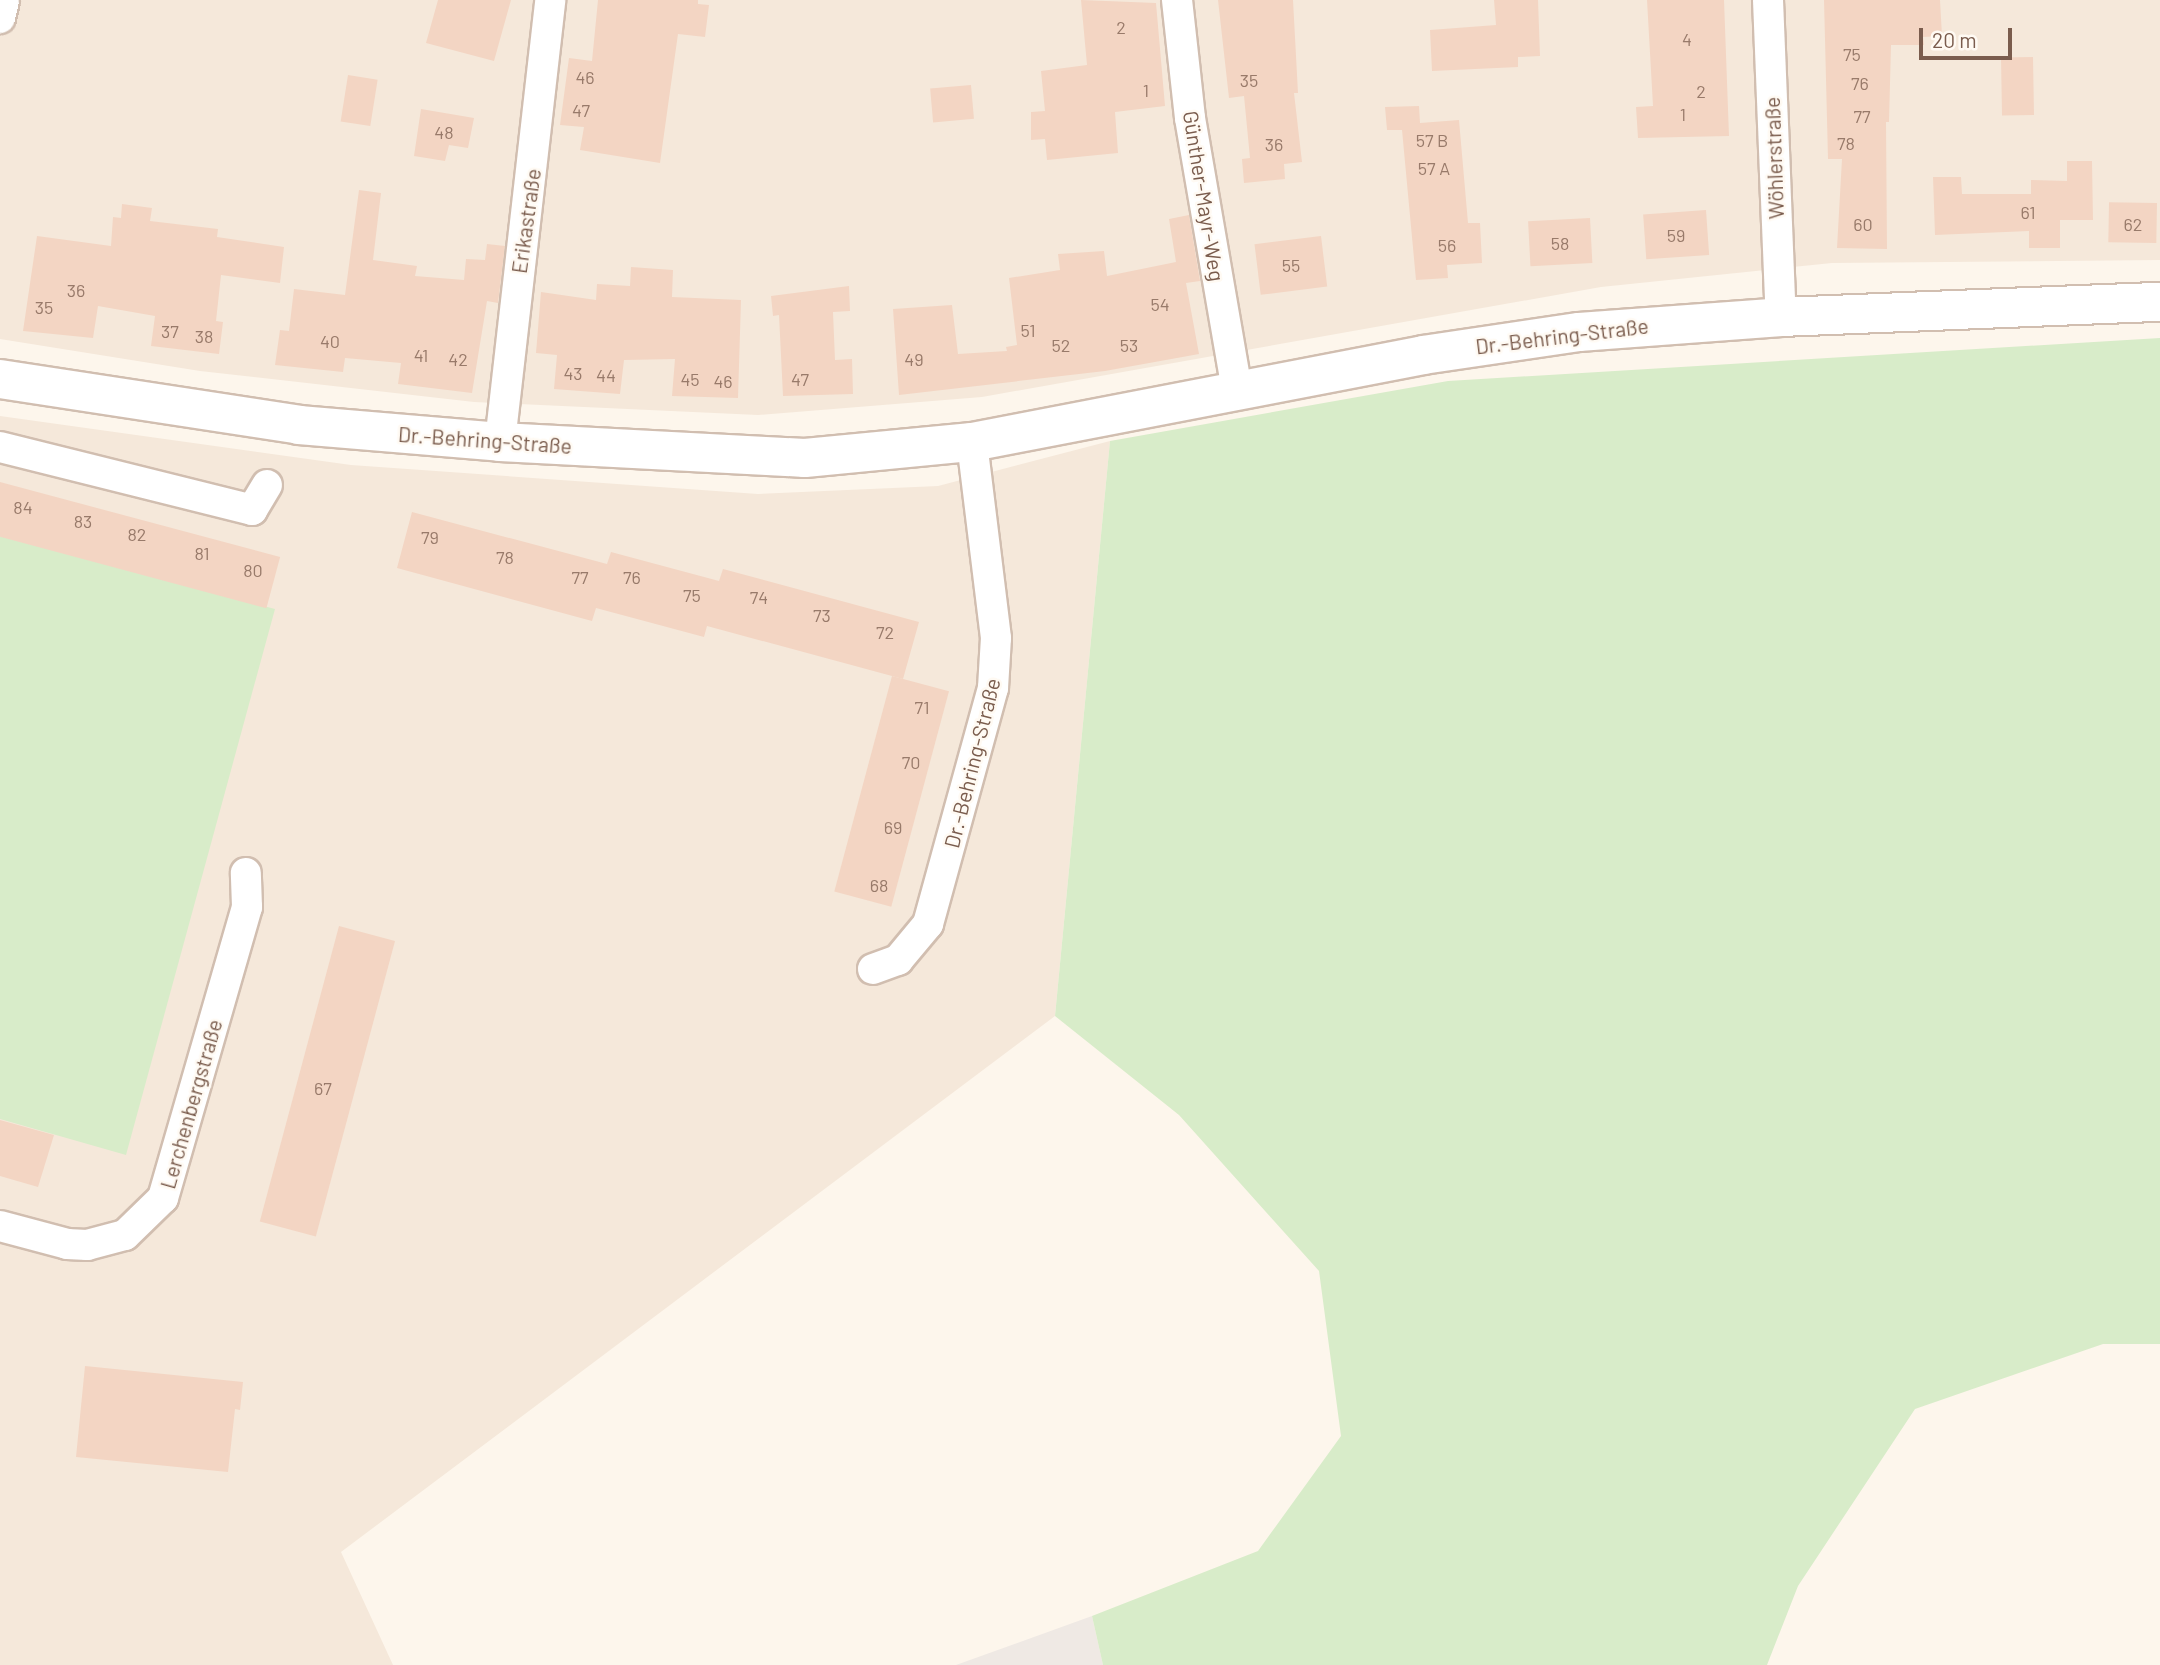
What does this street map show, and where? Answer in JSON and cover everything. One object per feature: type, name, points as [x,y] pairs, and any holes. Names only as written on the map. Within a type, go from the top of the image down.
[{"type":"street","points":[[0,18],[4,0]]},
{"type":"street","name":"Erikastraße","points":[[500,442],[550,0]]},
{"type":"street","name":"Günther-Mayr-Weg","points":[[1177,0],[1190,118],[1237,391]]},
{"type":"street","name":"Wöhlerstraße","points":[[1768,0],[1781,317]]},
{"type":"street","name":"Dr.-Behring-Straße","points":[[0,379],[198,412],[500,442],[805,458],[972,442],[1503,342],[1781,317],[2160,302]]},
{"type":"street","name":"Dr.-Behring-Straße","points":[[873,969],[898,960],[928,924],[992,688],[996,638],[972,442]]},
{"type":"street","points":[[0,447],[253,510],[267,485]]},
{"type":"street","name":"Lerchenbergstraße","points":[[0,1226],[67,1244],[87,1245],[125,1235],[163,1198],[247,907],[250,889],[246,873]]},
{"type":"shaded area","points":[[0,0],[2160,0],[2160,260],[1832,263],[1601,287],[982,397],[758,415],[474,402],[200,371],[0,339]]},
{"type":"shaded area","points":[[0,416],[351,465],[758,494],[938,486],[1110,441],[1055,1016],[341,1552],[393,1665],[0,1665]]},
{"type":"shaded area","points":[[1092,1616],[1103,1665],[956,1665]]},
{"type":"green space","points":[[2160,338],[2160,1344],[2103,1344],[1915,1409],[1798,1586],[1767,1665],[1103,1665],[1092,1616],[1258,1551],[1341,1436],[1319,1271],[1179,1115],[1055,1016],[1110,441],[1448,381]]},
{"type":"green space","points":[[0,536],[275,609],[126,1155],[0,1119]]},
{"type":"building","points":[[438,0],[511,0],[494,61],[426,43]]},
{"type":"building","points":[[598,0],[698,0],[698,4],[709,5],[705,37],[678,34],[660,163],[580,150],[584,127],[560,125],[569,58],[592,61]]},
{"type":"building","points":[[1081,0],[1156,3],[1165,106],[1115,112],[1118,153],[1047,160],[1045,139],[1031,140],[1031,112],[1045,111],[1041,71],[1087,65]]},
{"type":"building","points":[[1218,0],[1293,0],[1298,93],[1294,93],[1302,162],[1284,164],[1285,179],[1244,183],[1242,159],[1250,158],[1244,96],[1229,98]]},
{"type":"building","points":[[1494,0],[1538,0],[1540,56],[1518,57],[1518,67],[1432,71],[1430,30],[1496,25]]},
{"type":"building","points":[[1647,0],[1724,0],[1729,136],[1638,138],[1636,107],[1653,106]]},
{"type":"building","points":[[1824,0],[1940,0],[1942,36],[1923,37],[1924,45],[1891,45],[1889,122],[1886,122],[1887,249],[1837,248],[1842,159],[1828,159]]},
{"type":"building","points":[[2033,57],[2034,115],[2002,116],[2001,58]]},
{"type":"building","points":[[348,75],[378,80],[370,126],[341,121]]},
{"type":"building","points":[[971,85],[974,119],[933,122],[930,89]]},
{"type":"building","points":[[1419,106],[1420,123],[1459,120],[1468,223],[1480,223],[1482,263],[1447,265],[1448,278],[1416,280],[1402,130],[1387,130],[1385,107]]},
{"type":"building","points":[[421,109],[474,118],[468,148],[449,145],[445,161],[414,156]]},
{"type":"building","points":[[2067,161],[2092,161],[2093,220],[2060,220],[2060,248],[2029,248],[2029,231],[1935,235],[1933,177],[1961,177],[1962,194],[2031,194],[2031,180],[2067,181]]},
{"type":"building","points":[[359,190],[381,193],[373,260],[417,266],[415,276],[464,280],[466,259],[485,260],[487,244],[505,246],[498,303],[487,301],[472,393],[398,384],[401,363],[345,358],[343,372],[275,365],[280,330],[289,331],[294,289],[345,295]]},
{"type":"building","points":[[2109,202],[2157,203],[2156,243],[2108,242]]},
{"type":"building","points":[[122,204],[152,208],[150,221],[218,229],[217,237],[284,247],[280,283],[221,275],[216,321],[223,322],[219,354],[151,346],[155,316],[98,306],[93,338],[23,331],[37,236],[111,246],[113,217],[121,218]]},
{"type":"building","points":[[1706,210],[1709,255],[1646,259],[1643,214]]},
{"type":"building","points":[[1189,215],[1200,281],[1186,283],[1199,354],[1105,371],[899,395],[893,309],[952,305],[958,354],[1007,351],[1006,347],[1017,345],[1009,278],[1060,270],[1058,254],[1104,251],[1107,276],[1176,262],[1169,219]]},
{"type":"building","points":[[1590,218],[1592,263],[1530,266],[1528,221]]},
{"type":"building","points":[[1321,236],[1327,287],[1261,295],[1254,244]]},
{"type":"building","points":[[631,267],[673,270],[672,297],[741,300],[738,398],[672,396],[675,359],[624,360],[620,394],[554,389],[557,355],[536,353],[541,292],[596,300],[597,284],[630,286]]},
{"type":"building","points":[[849,286],[850,311],[833,312],[835,360],[852,359],[853,394],[783,396],[779,315],[773,316],[771,296]]},
{"type":"building","points":[[0,482],[280,557],[266,608],[0,537]]},
{"type":"building","points":[[412,512],[607,564],[611,552],[719,581],[723,569],[919,622],[903,679],[707,626],[704,637],[596,608],[592,621],[397,568]]},
{"type":"building","points":[[892,676],[949,691],[891,907],[834,891]]},
{"type":"building","points":[[339,926],[395,941],[316,1237],[260,1222]]},
{"type":"building","points":[[0,1120],[54,1135],[38,1187],[0,1176]]},
{"type":"building","points":[[85,1366],[243,1382],[240,1410],[235,1409],[228,1472],[76,1457]]}]
